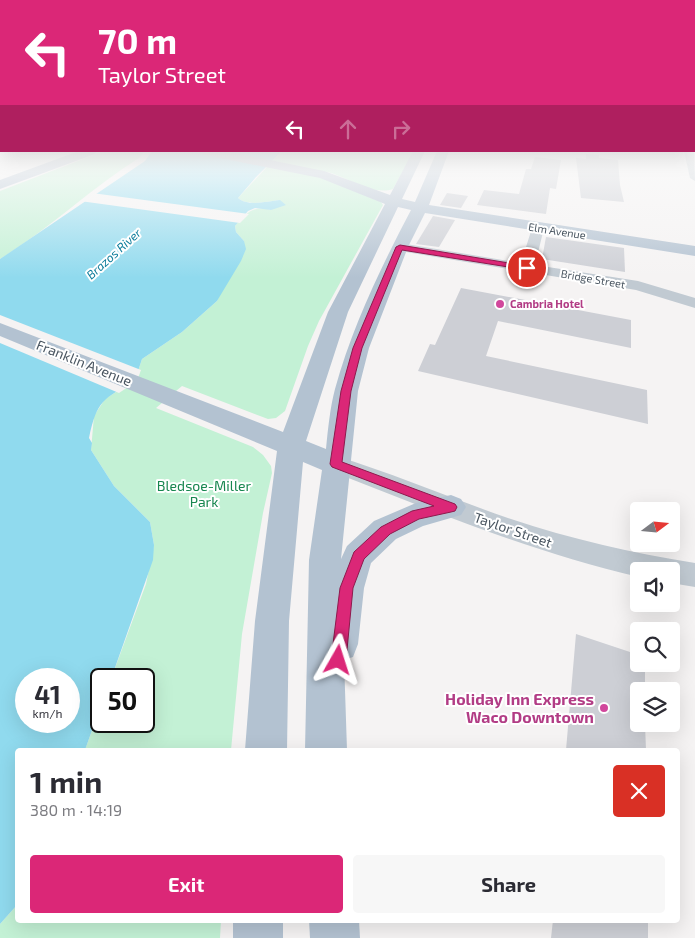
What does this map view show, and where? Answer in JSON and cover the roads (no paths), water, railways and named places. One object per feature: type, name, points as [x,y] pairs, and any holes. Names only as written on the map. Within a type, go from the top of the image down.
[{"type":"main road","name":"Elm Avenue","points":[[362,190],[394,202],[420,208],[538,228],[695,251]]},
{"type":"main road","points":[[266,748],[272,621],[291,446],[338,312],[400,190]]},
{"type":"main road","points":[[327,748],[325,560],[346,391],[358,348],[400,247],[427,190]]},
{"type":"main road","name":"Franklin Avenue","points":[[0,329],[169,398]]},
{"type":"main road","name":"Taylor Street","points":[[169,398],[336,464]]},
{"type":"main road","points":[[327,748],[346,588],[358,556],[386,530],[416,514],[451,507]]},
{"type":"main road","points":[[258,923],[258,938]]},
{"type":"main road","points":[[334,923],[335,938]]},
{"type":"street","points":[[527,268],[538,228]]},
{"type":"street","name":"Bridge Street","points":[[400,247],[642,287],[695,302]]},
{"type":"street","name":"Taylor Street","points":[[336,464],[528,536],[592,555],[695,575]]},
{"type":"water","name":"Brazos River","points":[[102,190],[245,190],[238,198],[242,201],[253,203],[280,200],[286,205],[271,210],[255,208],[248,211],[235,226],[236,232],[244,241],[246,249],[217,301],[182,332],[142,359],[135,380],[108,397],[95,416],[89,438],[92,443],[91,450],[114,486],[150,522],[154,545],[153,560],[115,668],[90,668],[91,733],[86,748],[15,748],[15,907],[0,924],[0,259]]},
{"type":"place","name":"Cambria Hotel","points":[[500,304]]},
{"type":"place","name":"Holiday Inn Express Waco Downtown","points":[[604,708]]},
{"type":"park label","name":"Bledsoe-Miller Park","points":[[204,494]]}]
